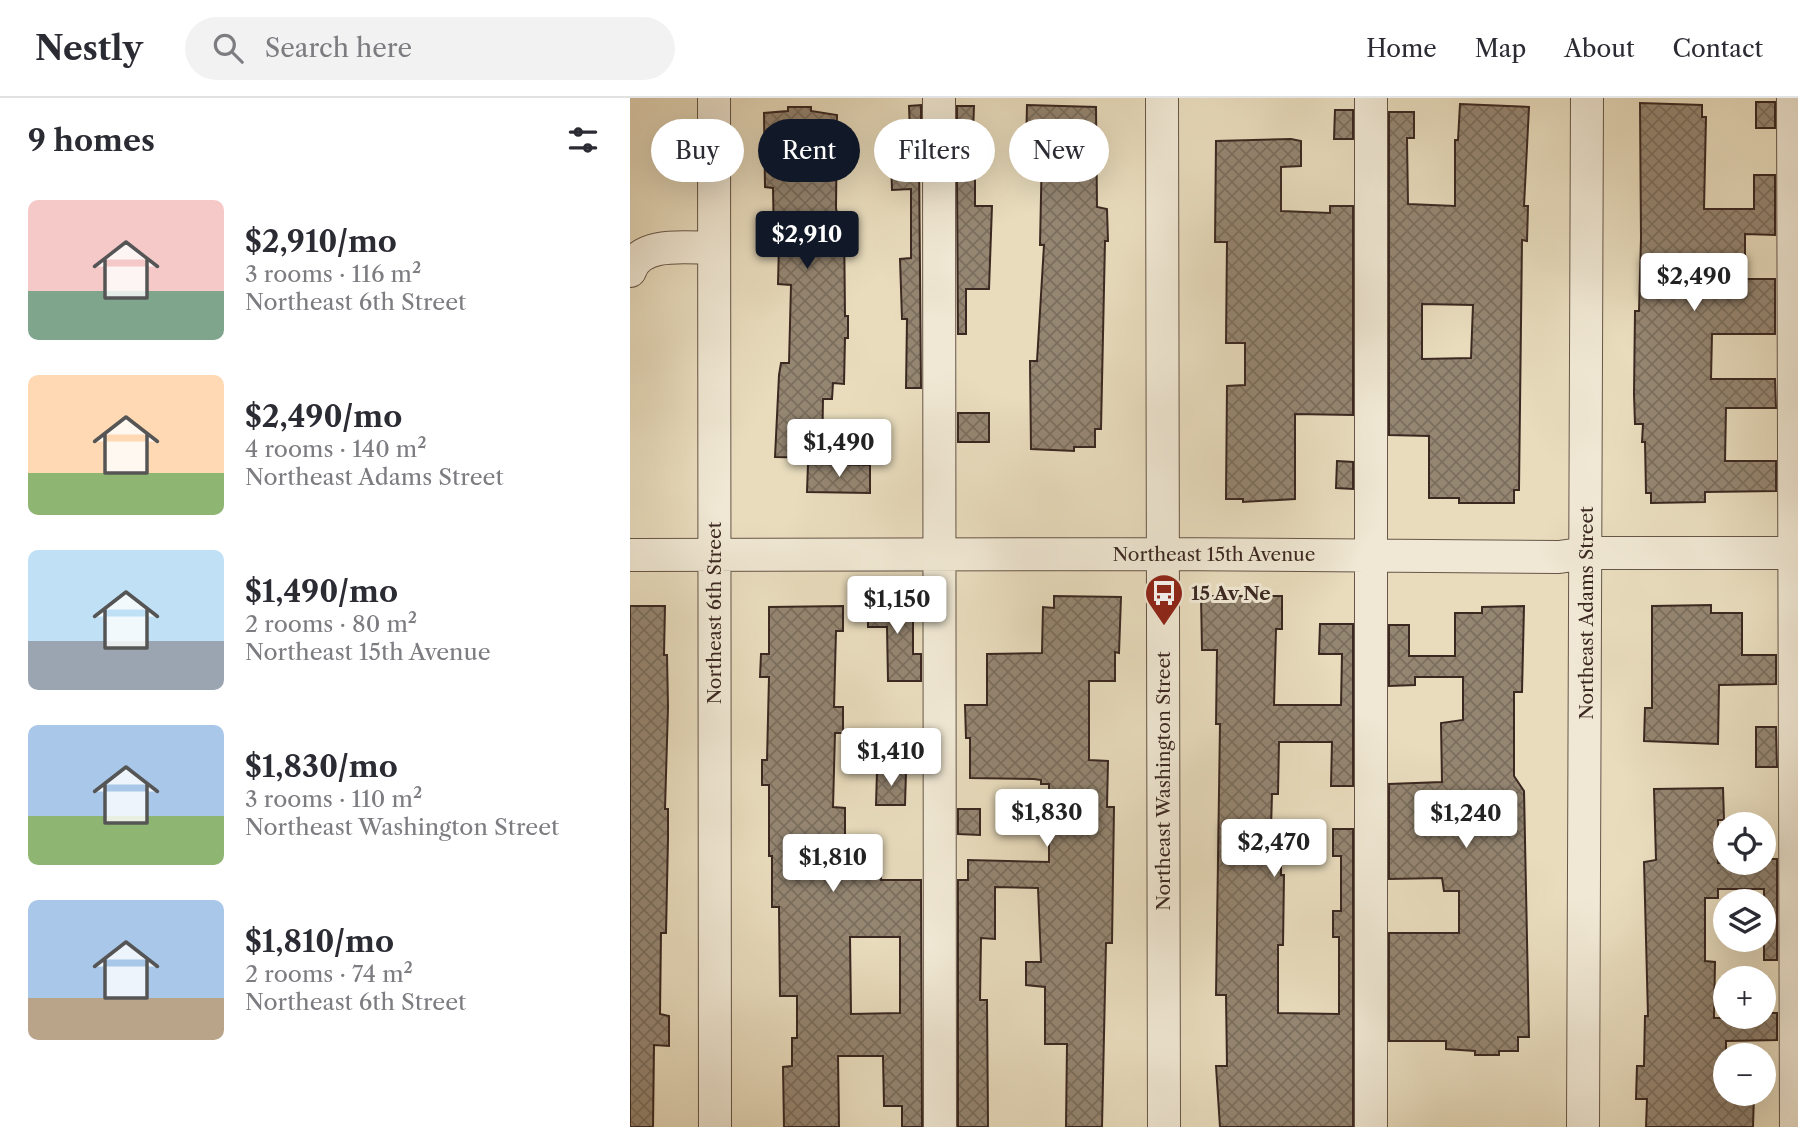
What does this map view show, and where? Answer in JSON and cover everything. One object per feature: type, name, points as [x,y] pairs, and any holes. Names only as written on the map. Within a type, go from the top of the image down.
[{"type":"street","name":"Northeast 6th Street","points":[[714,98],[715,1127]]},
{"type":"street","points":[[939,98],[940,1127]]},
{"type":"street","name":"Northeast Washington Street","points":[[1163,98],[1164,1127]]},
{"type":"street","points":[[1371,98],[1371,1127]]},
{"type":"street","name":"Northeast Adams Street","points":[[1583,1127],[1587,98]]},
{"type":"street","points":[[1793,98],[1797,1127]]},
{"type":"street","points":[[631,265],[644,253],[665,248],[714,248]]},
{"type":"street","name":"Northeast 15th Avenue","points":[[630,555],[1162,554],[1559,557],[1587,553],[1796,553]]},
{"type":"building","points":[[1756,102],[1775,102],[1775,128],[1756,128]]},
{"type":"building","points":[[1640,103],[1702,105],[1702,117],[1706,117],[1704,209],[1754,209],[1754,175],[1775,175],[1775,235],[1745,234],[1745,279],[1775,279],[1775,334],[1712,334],[1711,379],[1775,379],[1776,408],[1726,408],[1725,461],[1776,461],[1776,491],[1705,492],[1705,502],[1651,503],[1651,493],[1646,493],[1643,424],[1635,424],[1634,394],[1635,311],[1639,311],[1641,238]]},
{"type":"building","points":[[1460,104],[1529,107],[1524,206],[1528,206],[1527,241],[1522,240],[1519,490],[1514,490],[1514,503],[1459,503],[1459,498],[1429,498],[1429,436],[1389,435],[1389,112],[1414,112],[1414,138],[1407,138],[1408,204],[1455,206],[1455,140],[1458,140]],"holes":[[[1422,304],[1473,305],[1471,358],[1422,359]]]},
{"type":"building","points":[[921,105],[921,119],[910,119],[909,106]]},
{"type":"building","points":[[1027,105],[1096,107],[1096,119],[1027,119]]},
{"type":"building","points":[[957,106],[974,106],[974,119],[957,119]]},
{"type":"building","points":[[788,107],[811,107],[811,111],[837,115],[837,119],[764,119],[764,113],[788,111]]},
{"type":"building","points":[[1335,110],[1353,110],[1353,139],[1334,139]]},
{"type":"building","points":[[1216,141],[1301,141],[1301,166],[1281,167],[1281,211],[1330,213],[1330,206],[1353,206],[1353,415],[1295,414],[1295,499],[1243,502],[1243,499],[1226,499],[1227,386],[1245,385],[1245,343],[1226,343],[1227,242],[1215,242]]},
{"type":"building","points":[[765,182],[836,182],[838,220],[844,220],[845,316],[848,316],[848,338],[845,338],[844,384],[833,383],[832,399],[823,399],[822,458],[775,457],[779,375],[781,363],[789,363],[791,285],[778,284],[779,244],[774,244],[773,188],[765,187]]},
{"type":"building","points":[[892,182],[919,182],[921,388],[906,388],[907,319],[902,319],[900,259],[911,258],[911,189],[892,190]]},
{"type":"building","points":[[957,182],[975,182],[975,206],[992,206],[989,289],[966,289],[966,334],[958,334]]},
{"type":"building","points":[[1041,182],[1097,182],[1097,207],[1107,209],[1108,241],[1105,241],[1101,429],[1095,429],[1095,447],[1074,447],[1074,451],[1031,449],[1030,361],[1037,361],[1044,245],[1040,245]]},
{"type":"building","points":[[958,413],[989,413],[989,442],[958,442]]},
{"type":"building","points":[[1337,461],[1353,462],[1353,489],[1336,488]]},
{"type":"building","points":[[808,464],[870,465],[870,493],[807,492]]},
{"type":"building","points":[[1054,596],[1121,597],[1115,681],[1089,681],[1089,760],[1108,761],[1107,807],[1114,807],[1112,943],[1106,943],[1102,1127],[1066,1127],[1067,1044],[1045,1044],[1045,987],[1026,985],[1026,962],[1041,962],[1038,888],[995,887],[995,939],[981,938],[980,1000],[987,1000],[988,1127],[958,1127],[958,880],[968,880],[968,860],[1049,862],[1049,784],[1041,784],[1041,780],[1034,779],[970,778],[970,738],[966,738],[965,705],[987,705],[987,654],[1042,653],[1043,607],[1054,608]]},
{"type":"building","points":[[1201,596],[1282,596],[1282,629],[1276,629],[1274,705],[1341,705],[1342,654],[1319,654],[1320,624],[1353,624],[1353,786],[1331,786],[1332,742],[1279,742],[1278,794],[1272,794],[1270,864],[1281,864],[1281,875],[1284,875],[1283,945],[1278,945],[1278,1013],[1339,1014],[1339,937],[1333,937],[1333,911],[1341,911],[1341,856],[1333,856],[1333,829],[1353,829],[1353,1127],[1220,1127],[1216,1066],[1227,1066],[1226,995],[1216,995],[1220,724],[1216,724],[1217,650],[1202,650]]},
{"type":"building","points":[[868,597],[913,597],[913,654],[921,654],[921,681],[888,681],[887,627],[868,627]]},
{"type":"building","points":[[1711,605],[1711,613],[1742,613],[1742,655],[1776,655],[1776,684],[1719,685],[1718,744],[1644,741],[1645,708],[1652,708],[1652,606]]},
{"type":"building","points":[[630,606],[665,606],[664,655],[667,655],[668,707],[665,809],[668,809],[668,838],[666,933],[661,933],[660,1014],[669,1016],[669,1046],[654,1045],[653,1127],[630,1127]]},
{"type":"building","points":[[843,606],[843,631],[836,631],[834,707],[843,707],[843,733],[835,733],[833,807],[845,808],[845,865],[880,865],[881,880],[921,880],[922,1127],[902,1127],[902,1106],[884,1106],[883,1056],[838,1056],[839,1127],[784,1127],[783,1067],[792,1066],[792,1038],[797,1038],[797,996],[780,996],[779,907],[772,907],[772,856],[769,856],[769,785],[762,785],[762,760],[767,760],[769,677],[760,677],[761,654],[769,654],[769,607]],"holes":[[[850,937],[900,937],[900,1013],[851,1014]]]},
{"type":"building","points":[[1524,606],[1522,692],[1514,692],[1514,776],[1524,791],[1529,1037],[1518,1037],[1518,1051],[1499,1051],[1499,1055],[1475,1055],[1475,1051],[1446,1049],[1446,1041],[1389,1041],[1389,933],[1459,933],[1459,891],[1444,891],[1442,878],[1389,879],[1389,784],[1442,782],[1441,723],[1463,720],[1463,677],[1415,677],[1415,685],[1389,686],[1389,625],[1409,625],[1409,656],[1455,656],[1455,613],[1482,613],[1482,607]]},
{"type":"building","points":[[1756,727],[1776,727],[1777,767],[1756,767]]},
{"type":"building","points":[[888,729],[921,729],[921,756],[888,756]]},
{"type":"building","points":[[877,771],[906,772],[905,805],[876,805]]},
{"type":"building","points":[[1723,788],[1724,812],[1713,812],[1713,875],[1776,875],[1777,859],[1777,960],[1764,960],[1764,952],[1776,952],[1776,889],[1713,889],[1713,898],[1705,898],[1705,961],[1715,962],[1713,1029],[1776,1029],[1777,1013],[1777,1040],[1713,1043],[1713,1106],[1754,1106],[1753,1127],[1646,1127],[1647,1099],[1636,1099],[1637,1066],[1644,1066],[1645,1016],[1648,1016],[1644,862],[1656,860],[1654,789]]},
{"type":"building","points":[[958,809],[980,809],[980,835],[958,834]]},
{"type":"place","name":"15 Av Ne","points":[[1164,627]]}]
